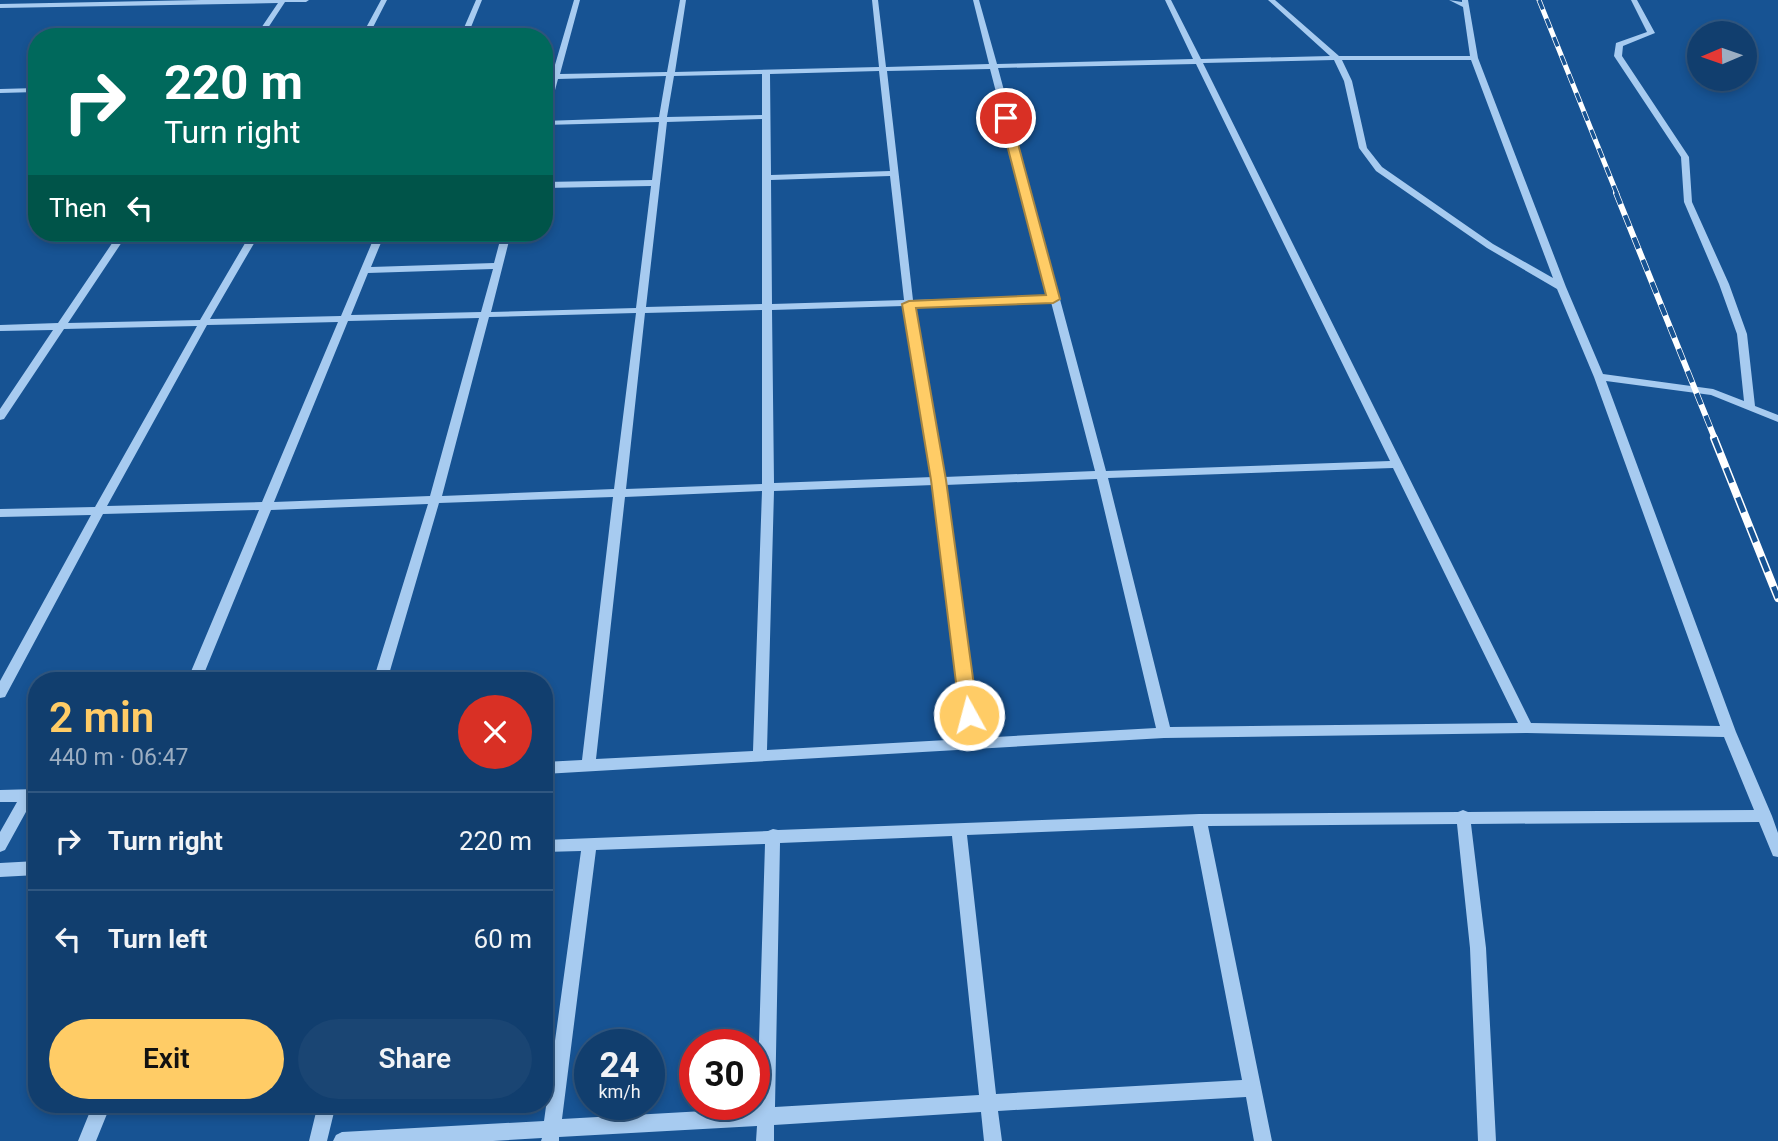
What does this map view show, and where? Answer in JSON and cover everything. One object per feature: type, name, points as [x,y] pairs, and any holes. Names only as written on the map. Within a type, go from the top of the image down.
[{"type":"street","points":[[264,28],[282,0]]},
{"type":"street","points":[[0,6],[88,2],[306,0]]},
{"type":"street","points":[[369,28],[384,0]]},
{"type":"street","points":[[467,28],[479,0]]},
{"type":"street","points":[[553,84],[577,0]]},
{"type":"street","points":[[588,766],[663,120],[683,0]]},
{"type":"street","points":[[875,0],[892,173],[909,304],[939,480],[972,742]]},
{"type":"street","points":[[976,0],[1102,477],[1164,733]]},
{"type":"street","points":[[1168,0],[1527,729]]},
{"type":"street","points":[[1271,0],[1337,58],[1348,81],[1363,148],[1379,169],[1490,246],[1561,287]]},
{"type":"street","points":[[1452,0],[1466,3],[1474,58],[1561,287],[1599,377],[1729,732],[1778,851]]},
{"type":"street","points":[[1634,0],[1651,33],[1619,45],[1618,56],[1685,157],[1688,202],[1724,284],[1742,334],[1750,405]]},
{"type":"street","points":[[555,77],[1337,58],[1474,58]]},
{"type":"street","points":[[760,754],[768,486],[766,71]]},
{"type":"street","points":[[0,91],[28,90]]},
{"type":"street","points":[[553,124],[766,117]]},
{"type":"street","points":[[766,178],[892,173]]},
{"type":"street","points":[[553,185],[656,183]]},
{"type":"street","points":[[0,417],[118,242]]},
{"type":"street","points":[[0,692],[154,409],[250,242]]},
{"type":"street","points":[[198,672],[377,242]]},
{"type":"street","points":[[383,672],[435,499],[504,242]]},
{"type":"street","points":[[366,270],[497,266]]},
{"type":"street","points":[[0,328],[1053,299]]},
{"type":"street","points":[[1599,377],[1713,392],[1750,405],[1778,419]]},
{"type":"street","points":[[0,513],[267,506],[939,480],[1102,477],[1395,464]]},
{"type":"street","points":[[553,768],[1164,733],[1527,729],[1729,732]]},
{"type":"street","points":[[0,796],[28,795]]},
{"type":"street","points":[[0,846],[28,801]]},
{"type":"street","points":[[553,846],[1199,820],[1463,816],[1765,816]]},
{"type":"street","points":[[1463,816],[1478,948],[1487,1141]]},
{"type":"street","points":[[1199,820],[1263,1141]]},
{"type":"street","points":[[959,831],[993,1141]]},
{"type":"street","points":[[768,1029],[773,835]]},
{"type":"street","points":[[551,1134],[589,844]]},
{"type":"street","points":[[0,870],[28,868]]},
{"type":"street","points":[[770,1119],[1253,1088]]},
{"type":"street","points":[[88,1141],[99,1113]]},
{"type":"street","points":[[318,1141],[325,1113]]},
{"type":"street","points":[[342,1141],[551,1134],[751,1120]]},
{"type":"street","points":[[765,1120],[765,1141]]},
{"type":"railway","points":[[1539,0],[1617,194]]},
{"type":"railway","points":[[1616,193],[1715,439]]},
{"type":"railway","points":[[1714,438],[1778,598]]},
{"type":"route","points":[[969,715],[939,480],[909,304],[1053,299],[1006,118]]}]
